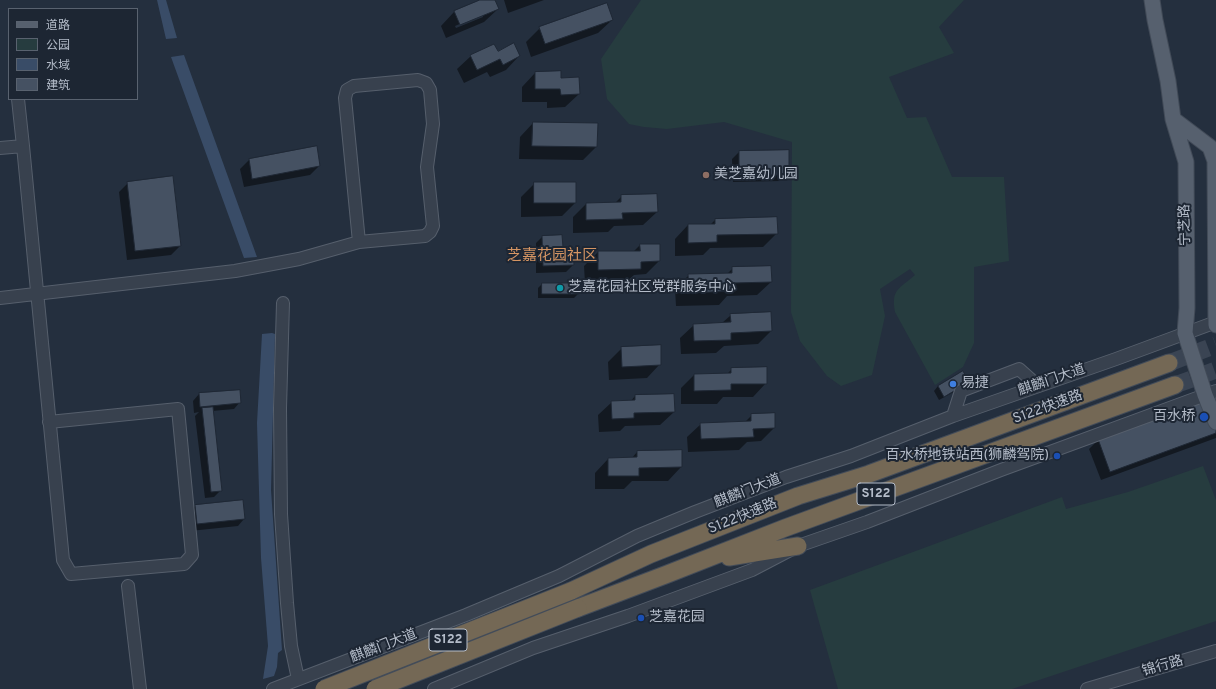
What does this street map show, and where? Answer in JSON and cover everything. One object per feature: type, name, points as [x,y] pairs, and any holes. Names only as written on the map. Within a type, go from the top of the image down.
[{"type":"highway","name":"S122快速路","points":[[324,689],[571,591],[651,554],[798,496],[869,474],[1169,363]]},
{"type":"highway","name":"S122快速路","points":[[375,689],[785,528],[1175,385]]},
{"type":"highway","points":[[697,562],[798,546]]},
{"type":"main road","name":"宁芝路","points":[[1152,0],[1168,81],[1173,120],[1186,162],[1187,308],[1185,333]]},
{"type":"main road","name":"宁芝路","points":[[1173,120],[1210,147],[1215,161],[1216,325]]},
{"type":"main road","points":[[1185,333],[1210,393],[1216,422]]},
{"type":"street","points":[[0,298],[235,271],[299,259],[359,242],[425,236],[430,232],[433,226],[427,167],[433,124],[430,90],[426,84],[418,80],[354,86],[347,90],[345,98],[359,242]]},
{"type":"street","points":[[18,100],[49,422],[63,560],[71,574],[184,564],[192,555],[178,410],[49,422]]},
{"type":"street","points":[[0,148],[23,146]]},
{"type":"street","points":[[283,303],[280,408],[281,514],[293,681]]},
{"type":"street","name":"麒麟门大道","points":[[273,689],[466,615],[559,576],[637,536],[695,512],[786,477],[851,456],[953,416],[1216,322]]},
{"type":"street","points":[[953,416],[961,391],[1019,369],[1027,378],[1038,386]]},
{"type":"street","points":[[434,689],[533,648],[628,616],[752,570],[798,546],[867,522],[1008,467],[1210,393]]},
{"type":"street","points":[[128,586],[140,689]]},
{"type":"street","points":[[396,689],[383,682],[379,677],[379,671],[385,654],[402,640]]},
{"type":"street","name":"锦行路","points":[[1087,689],[1216,651]]},
{"type":"street","points":[[324,670],[339,675],[352,689]]},
{"type":"green space","points":[[641,0],[964,0],[939,27],[954,53],[889,77],[907,118],[926,117],[952,177],[1004,177],[1009,261],[974,267],[974,343],[963,367],[935,385],[895,312],[895,294],[915,275],[910,269],[880,289],[885,316],[872,375],[841,386],[827,376],[800,341],[791,312],[792,142],[724,122],[667,129],[629,124],[607,99],[601,59]]},
{"type":"green space","points":[[1203,466],[1216,500],[1216,621],[1012,689],[838,689],[810,590],[1062,497],[1066,509],[1128,492]]},
{"type":"water","points":[[157,0],[166,0],[177,38],[166,39]]},
{"type":"water","points":[[184,55],[257,257],[244,258],[171,57]]},
{"type":"water","points":[[262,334],[275,334],[271,490],[282,650],[278,653],[277,667],[274,676],[263,679],[268,646],[261,558],[257,423]]},
{"type":"building","points":[[480,0],[495,0],[499,9],[460,25],[454,11]]},
{"type":"building","points":[[607,3],[613,20],[545,44],[539,27]]},
{"type":"building","points":[[514,43],[520,56],[503,65],[500,59],[477,70],[470,55],[494,44],[498,51]]},
{"type":"building","points":[[561,71],[561,78],[579,77],[580,94],[561,95],[560,89],[535,89],[535,72]]},
{"type":"building","points":[[533,122],[598,123],[597,147],[532,146]]},
{"type":"building","points":[[317,146],[320,166],[252,179],[249,159]]},
{"type":"building","points":[[789,150],[789,175],[739,175],[739,151]]},
{"type":"building","points":[[173,176],[181,246],[135,251],[127,182]]},
{"type":"building","points":[[534,182],[576,182],[576,203],[534,203]]},
{"type":"building","points":[[657,194],[658,212],[622,213],[623,219],[586,220],[586,203],[621,202],[621,195]]},
{"type":"building","points":[[777,217],[778,234],[717,235],[717,242],[688,243],[688,224],[715,224],[715,219]]},
{"type":"building","points":[[562,235],[563,247],[573,247],[574,265],[543,266],[542,236]]},
{"type":"building","points":[[640,244],[660,244],[660,261],[641,262],[641,269],[598,270],[598,251],[640,251]]},
{"type":"building","points":[[771,266],[772,282],[733,283],[733,291],[689,293],[688,274],[732,273],[732,267]]},
{"type":"building","name":"芝嘉花园社区党群服务中心","points":[[542,283],[579,283],[579,294],[542,294]]},
{"type":"building","points":[[771,312],[772,331],[731,333],[731,340],[694,341],[693,324],[731,322],[730,314]]},
{"type":"building","points":[[661,345],[661,365],[622,367],[621,347]]},
{"type":"building","points":[[767,367],[767,384],[731,384],[731,390],[694,391],[694,374],[731,373],[731,368]]},
{"type":"building","name":"易捷","points":[[963,371],[969,382],[944,397],[938,386]]},
{"type":"building","points":[[240,390],[241,403],[200,407],[199,393]]},
{"type":"building","points":[[674,394],[675,412],[634,413],[634,418],[612,419],[611,401],[635,400],[635,395]]},
{"type":"building","points":[[1216,396],[1216,433],[1110,472],[1098,439]]},
{"type":"building","points":[[213,407],[222,491],[211,492],[202,408]]},
{"type":"building","points":[[775,413],[775,428],[753,429],[754,437],[701,439],[700,423],[751,421],[751,414]]},
{"type":"building","points":[[682,450],[682,467],[639,468],[639,476],[608,476],[608,458],[637,457],[637,451]]},
{"type":"building","points":[[243,500],[245,519],[197,524],[195,505]]},
{"type":"tunnel","points":[[1169,363],[1216,345]]},
{"type":"tunnel","points":[[1175,385],[1216,370]]},
{"type":"place","name":"美芝嘉幼儿园","points":[[706,175]]},
{"type":"place","name":"芝嘉花园社区党群服务中心","points":[[560,288]]},
{"type":"place","name":"易捷","points":[[953,384]]},
{"type":"place","name":"百水桥","points":[[1204,417]]},
{"type":"place","name":"百水桥地铁站西(狮麟驾院)","points":[[1057,456]]},
{"type":"place","name":"芝嘉花园","points":[[641,618]]},
{"type":"district","name":"芝嘉花园社区","points":[[552,257]]}]
